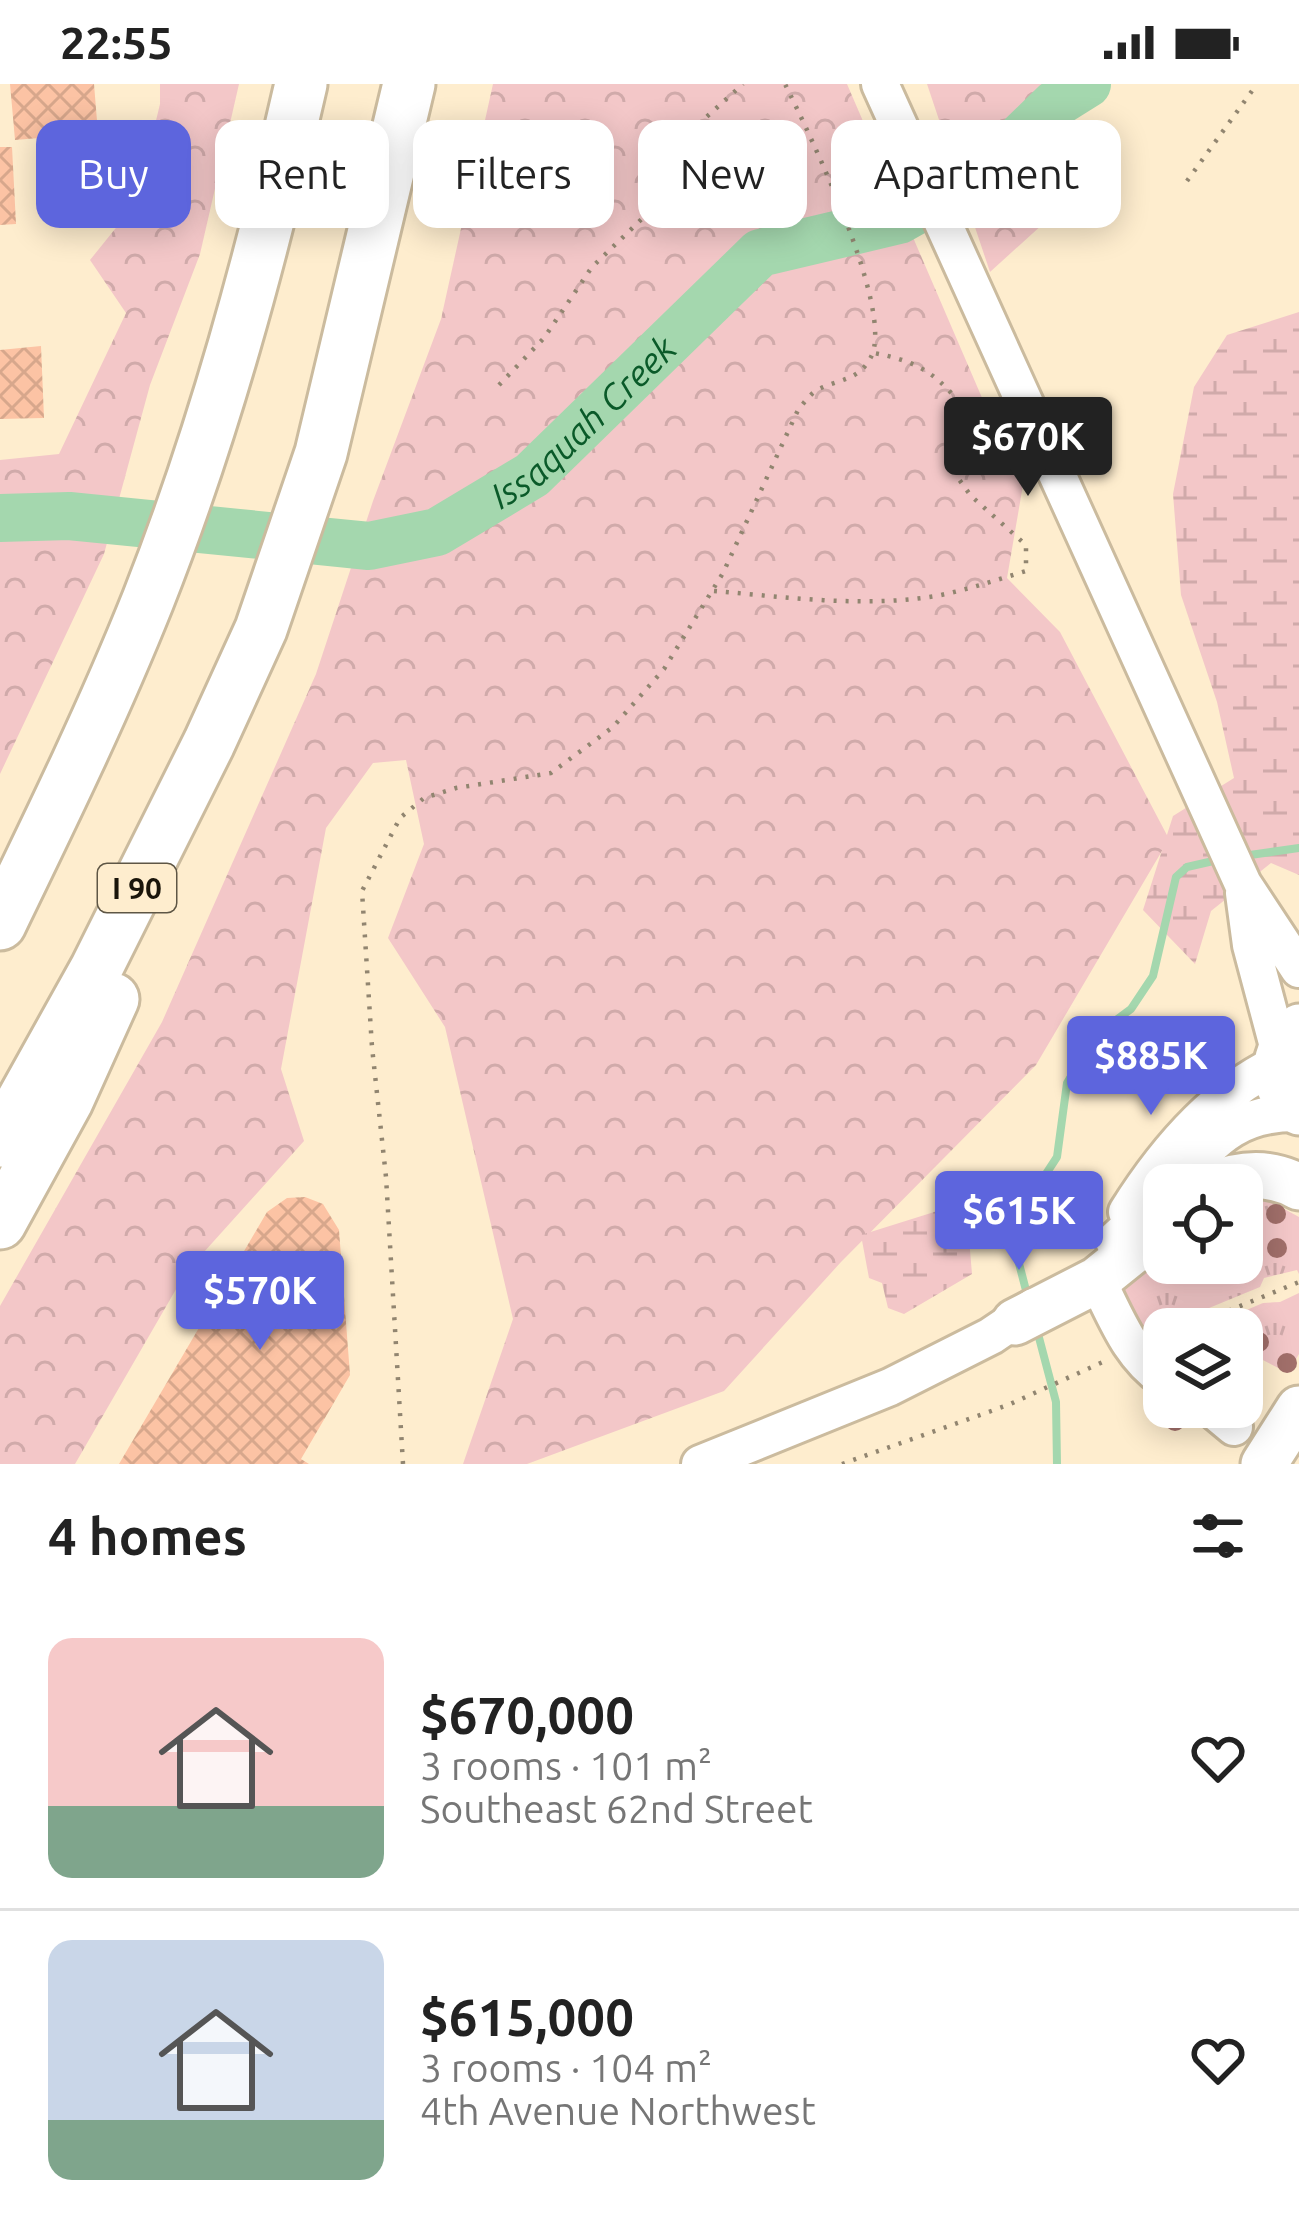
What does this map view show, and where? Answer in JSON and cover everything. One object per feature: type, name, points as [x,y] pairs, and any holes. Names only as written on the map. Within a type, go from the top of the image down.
[{"type":"highway","points":[[0,923],[86,748],[206,441],[264,242],[301,84]]},
{"type":"highway","name":"I 90","points":[[0,1141],[96,969],[260,628],[321,453],[409,84]]},
{"type":"highway","points":[[0,1223],[67,1101],[128,967],[209,742]]},
{"type":"main road","points":[[1284,1047],[1281,1093],[1299,1113]]},
{"type":"main road","points":[[1263,1175],[1299,1187]]},
{"type":"main road","points":[[1003,1329],[1143,1239]]},
{"type":"main road","points":[[1264,1464],[1299,1408]]},
{"type":"street","points":[[880,84],[1243,884],[1264,939],[1284,1047],[1174,1146],[1084,1277]]},
{"type":"street","points":[[1264,939],[1299,969]]},
{"type":"street","points":[[1192,1164],[1217,1137],[1247,1118],[1299,1113]]},
{"type":"street","points":[[1084,1277],[1143,1217]]},
{"type":"street","points":[[1084,1277],[1143,1365]]},
{"type":"street","points":[[700,1464],[870,1396],[1003,1329]]},
{"type":"path","points":[[499,385],[544,338],[592,267],[647,214],[654,202],[661,158],[743,84]]},
{"type":"path","points":[[404,1464],[362,891],[400,818],[424,798],[551,772],[613,727],[664,669],[712,591],[798,410],[814,392],[860,374],[874,353],[877,326],[863,272],[819,152],[784,84]]},
{"type":"path","points":[[1187,181],[1258,84]]},
{"type":"path","points":[[712,591],[836,601],[903,599],[934,596],[1026,571],[1026,545],[971,496],[950,467],[957,400],[939,377],[910,359],[874,353]]},
{"type":"path","points":[[1235,1308],[1299,1282]]},
{"type":"path","points":[[842,1464],[1008,1405],[1079,1373]]},
{"type":"green space","points":[[160,84],[239,84],[231,120],[215,120],[215,189],[200,254],[150,385],[104,554],[0,774],[0,460],[59,454],[126,313],[90,260],[116,228],[191,228],[191,120],[156,120]]},
{"type":"green space","points":[[493,84],[847,84],[862,120],[831,120],[831,228],[909,228],[1023,485],[1007,578],[1060,632],[1169,839],[1036,1065],[841,1262],[724,1391],[527,1464],[463,1464],[513,1319],[445,1027],[388,938],[424,844],[406,760],[373,763],[326,828],[281,1069],[304,1141],[186,1272],[75,1464],[0,1464],[0,1306],[162,1022],[316,674],[373,501],[441,319],[461,228],[614,228],[614,120],[485,120]]},
{"type":"green space","points":[[927,84],[1048,84],[1058,120],[939,120]]},
{"type":"green space","points":[[975,228],[1038,228],[990,272]]},
{"type":"green space","points":[[1299,312],[1299,875],[1271,863],[1211,911],[1195,964],[1143,910],[1173,816],[1234,778],[1217,702],[1181,595],[1173,494],[1194,387],[1227,335]]},
{"type":"green space","points":[[1263,1198],[1299,1217],[1299,1274],[1297,1270],[1264,1278]]},
{"type":"green space","points":[[966,1202],[972,1274],[904,1314],[888,1308],[882,1283],[869,1278],[861,1235]]},
{"type":"green space","points":[[1143,1255],[1143,1284],[1261,1284],[1209,1308],[1143,1308],[1141,1336],[1117,1279]]},
{"type":"green space","points":[[1299,1293],[1299,1354],[1288,1373],[1263,1360],[1263,1308],[1251,1308]]},
{"type":"building","points":[[10,84],[94,84],[97,120],[36,120],[36,138],[15,140]]},
{"type":"building","points":[[0,147],[12,147],[16,224],[0,225]]},
{"type":"building","points":[[41,346],[44,418],[0,419],[0,350]]},
{"type":"building","points":[[305,1197],[323,1204],[339,1230],[350,1375],[301,1459],[309,1464],[119,1464],[267,1212],[287,1198]]},
{"type":"waterway","name":"Issaquah Creek","points":[[0,518],[69,516],[369,546],[437,532],[532,475],[760,253],[899,220],[986,171],[1055,104],[1087,84]]},
{"type":"waterway","points":[[1243,856],[1299,848]]},
{"type":"waterway","points":[[1028,1298],[1010,1229],[1057,1157],[1067,1083],[1096,1035],[1131,1009],[1153,976],[1176,877],[1187,867],[1222,859]]},
{"type":"waterway","points":[[1037,1330],[1056,1402],[1057,1464]]}]
